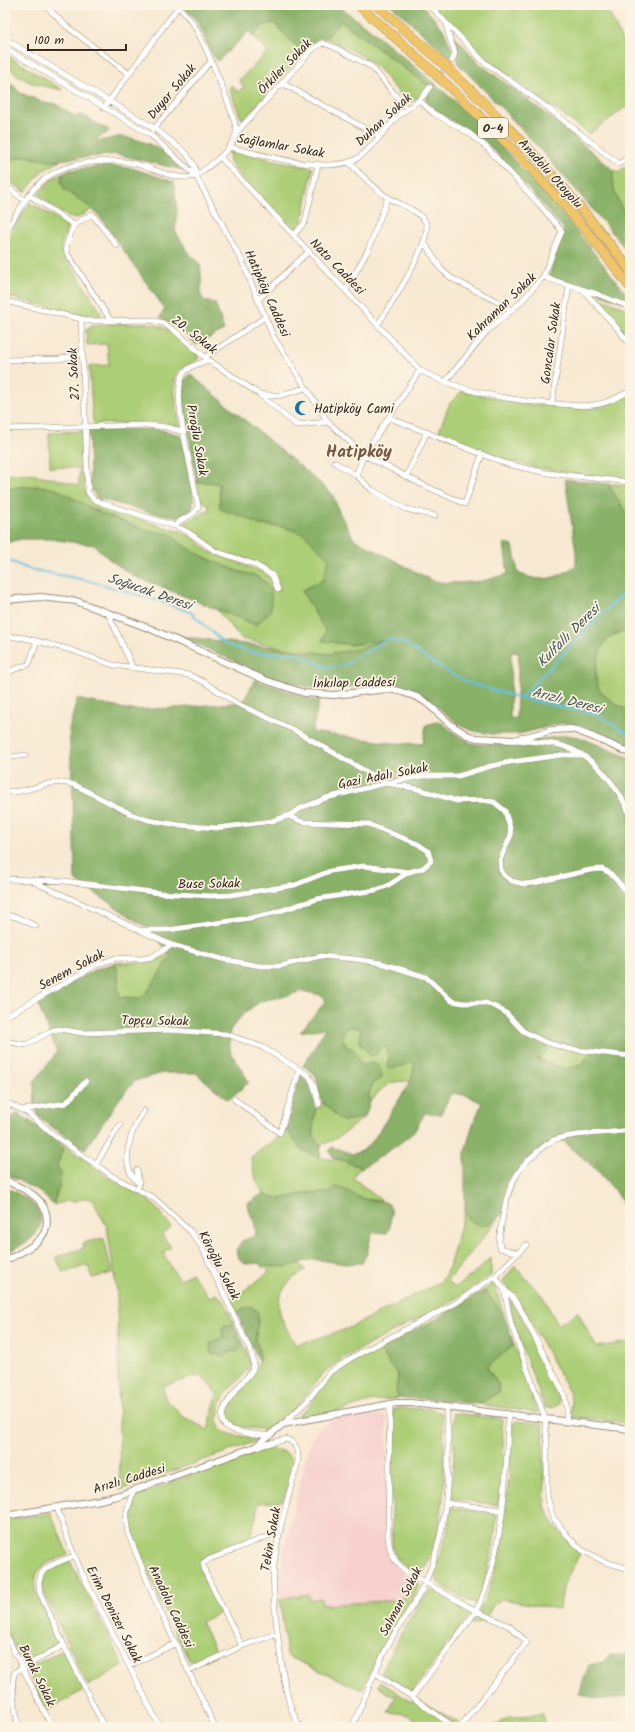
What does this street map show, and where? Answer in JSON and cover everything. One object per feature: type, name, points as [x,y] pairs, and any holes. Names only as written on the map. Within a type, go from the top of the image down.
[{"type":"highway","name":"Anadolu Otoyolu","points":[[358,5],[434,71],[511,147],[584,228],[630,287]]},
{"type":"highway","name":"Anadolu Otoyolu","points":[[376,5],[439,61],[522,141],[592,221],[630,270]]},
{"type":"street","points":[[45,5],[65,25],[128,73]]},
{"type":"street","points":[[429,5],[484,62],[548,108],[619,164],[630,156]]},
{"type":"street","points":[[104,108],[176,6],[196,29],[229,106],[236,126],[236,133]]},
{"type":"street","points":[[447,24],[448,33],[455,54],[452,61]]},
{"type":"street","points":[[5,39],[154,128],[186,153],[194,164],[196,176]]},
{"type":"street","name":"Örkiler Sokak","points":[[196,176],[220,157],[229,147],[236,133],[314,48],[319,45],[326,43],[372,67],[407,109]]},
{"type":"street","points":[[5,48],[151,135],[196,176]]},
{"type":"street","name":"Duyar Sokak","points":[[151,135],[154,128],[210,62]]},
{"type":"street","points":[[282,84],[379,136]]},
{"type":"street","name":"Duhan Sokak","points":[[348,162],[357,158],[407,109],[419,100],[430,87]]},
{"type":"street","points":[[419,100],[433,113],[469,134],[486,147],[562,231],[543,277]]},
{"type":"street","name":"Sağlamlar Sokak","points":[[229,147],[318,165],[348,162]]},
{"type":"street","name":"Nato Caddesi","points":[[220,157],[420,370],[446,381],[474,390],[509,398],[552,404],[592,406],[608,401],[630,391]]},
{"type":"street","points":[[5,232],[29,195],[40,183],[54,172],[67,167],[93,162],[123,161],[184,178],[196,176]]},
{"type":"street","points":[[348,162],[388,197],[420,216],[426,223],[427,229],[424,242],[395,299],[378,324]]},
{"type":"street","points":[[294,236],[305,222],[318,165]]},
{"type":"street","name":"Hatipköy Caddesi","points":[[196,176],[239,254],[273,336],[328,422],[364,455],[406,477],[465,504],[482,454]]},
{"type":"street","points":[[5,185],[25,201]]},
{"type":"street","points":[[29,195],[74,225]]},
{"type":"street","points":[[346,290],[368,250],[388,197]]},
{"type":"street","points":[[111,321],[67,253],[66,246],[74,225],[92,214],[117,246]]},
{"type":"street","points":[[424,242],[441,269],[451,278],[511,310]]},
{"type":"street","points":[[258,300],[309,251]]},
{"type":"street","name":"Kahraman Sokak","points":[[446,381],[487,331],[511,310],[543,277],[582,289],[630,307]]},
{"type":"street","name":"Goncalar Sokak","points":[[552,404],[569,286]]},
{"type":"street","points":[[582,289],[630,344]]},
{"type":"street","name":"20. Sokak","points":[[5,301],[90,321],[150,320],[163,323],[170,327],[207,358],[259,394],[296,425],[328,422]]},
{"type":"street","name":"Pıroğlu Sokak","points":[[174,526],[180,521],[194,514],[198,507],[180,405],[181,378],[186,371],[265,317]]},
{"type":"street","name":"27. Sokak","points":[[81,319],[86,428],[86,486],[88,492],[93,498],[102,503],[174,526],[188,532],[215,551],[254,564],[266,570],[272,575],[278,590]]},
{"type":"street","points":[[5,360],[54,359],[83,353]]},
{"type":"street","points":[[356,475],[364,455],[390,418],[420,370]]},
{"type":"street","points":[[259,394],[278,396],[306,388]]},
{"type":"street","points":[[390,418],[507,464],[546,473],[630,482]]},
{"type":"street","points":[[5,429],[156,426],[184,432]]},
{"type":"street","points":[[406,477],[427,432]]},
{"type":"street","points":[[334,462],[356,475],[372,490],[406,509],[435,516]]},
{"type":"street","name":"İnkılap Caddesi","points":[[5,600],[27,598],[65,599],[86,604],[151,629],[265,680],[304,693],[334,695],[387,689],[399,691],[417,697],[427,703],[451,725],[476,738],[514,740],[553,730],[572,729],[630,754]]},
{"type":"street","points":[[108,613],[132,668]]},
{"type":"street","points":[[5,636],[37,641],[70,650],[113,665],[189,675],[204,682],[236,703],[294,730],[386,783],[418,789],[457,801],[489,800],[499,806],[508,819],[511,835],[500,860],[500,865],[504,875],[512,881],[524,884],[534,883],[590,870],[602,869],[610,873],[630,895]]},
{"type":"street","points":[[5,681],[10,671],[29,664],[37,641]]},
{"type":"street","points":[[514,740],[561,746],[588,759],[607,777],[630,815]]},
{"type":"street","points":[[5,758],[26,755]]},
{"type":"street","name":"Gazi Adalı Sokak","points":[[5,791],[19,792],[55,782],[70,784],[142,818],[164,824],[202,828],[225,827],[265,823],[288,816],[301,808],[326,798],[386,783],[428,776],[458,776],[510,762],[562,755],[581,755]]},
{"type":"street","points":[[142,930],[168,930],[263,915],[317,899],[376,890],[387,886],[409,872],[423,868],[431,861],[428,851],[418,844],[368,824],[303,822],[288,816]]},
{"type":"street","name":"Buse Sokak","points":[[5,879],[96,884],[160,893],[210,896],[231,895],[295,885],[330,871],[364,866],[409,872]]},
{"type":"street","points":[[30,880],[172,945],[222,959],[260,966],[280,966],[322,956],[381,963],[426,977],[452,1001],[464,1003],[486,1003],[498,1008],[506,1012],[523,1031],[545,1042],[569,1049],[630,1056]]},
{"type":"street","points":[[5,915],[16,917],[36,926]]},
{"type":"street","name":"Senem Sokak","points":[[7,1016],[96,965],[116,958],[141,959],[152,957],[172,945]]},
{"type":"street","points":[[5,1009],[7,1016]]},
{"type":"street","name":"Topçu Sokak","points":[[5,1041],[26,1045],[56,1030],[82,1033],[169,1030],[226,1034],[262,1047],[308,1075],[311,1079],[319,1104]]},
{"type":"street","points":[[234,1099],[280,1133],[299,1070]]},
{"type":"street","points":[[22,1110],[66,1103],[86,1081]]},
{"type":"street","name":"Köroğlu Sokak","points":[[5,1102],[22,1110],[55,1136],[121,1182],[140,1190],[159,1203],[182,1222],[197,1239],[253,1356],[254,1362],[252,1370],[229,1398],[225,1406],[222,1414],[224,1425],[228,1429],[234,1431],[270,1436]]},
{"type":"street","points":[[138,1183],[132,1179],[127,1162],[130,1138],[144,1111]]},
{"type":"street","points":[[96,1164],[120,1125]]},
{"type":"street","points":[[518,1252],[500,1248],[499,1241],[509,1187],[516,1173],[526,1160],[548,1143],[560,1138],[630,1130]]},
{"type":"street","points":[[137,1170],[140,1190]]},
{"type":"street","points":[[5,1180],[36,1197],[45,1208],[47,1221],[44,1233],[39,1240],[5,1261]]},
{"type":"street","points":[[283,1424],[307,1401],[334,1369],[353,1357],[456,1303],[495,1276],[526,1245]]},
{"type":"street","points":[[495,1276],[521,1310],[564,1394],[567,1410],[566,1421]]},
{"type":"street","points":[[504,1289],[510,1324],[545,1418],[547,1442],[547,1497],[552,1517],[570,1539],[582,1550],[605,1562],[630,1569]]},
{"type":"street","points":[[283,1424],[390,1404],[411,1403],[630,1429]]},
{"type":"street","points":[[390,1404],[390,1548],[392,1557],[398,1564],[425,1582],[476,1611],[509,1626],[527,1642],[460,1727]]},
{"type":"street","name":"Salman Sokak","points":[[352,1727],[375,1673],[392,1639],[425,1582],[433,1560],[441,1530],[445,1503],[448,1454],[446,1407]]},
{"type":"street","points":[[412,1697],[476,1611],[490,1578],[495,1555],[507,1459],[508,1414]]},
{"type":"street","name":"Arızlı Caddesi","points":[[5,1516],[100,1500],[133,1491],[256,1447],[283,1424]]},
{"type":"street","name":"Tekin Sokak","points":[[256,1447],[286,1439],[291,1441],[297,1448],[298,1461],[274,1565],[274,1596],[286,1689],[294,1716],[300,1727]]},
{"type":"street","name":"Anadolu Caddesi","points":[[133,1491],[127,1511],[126,1520],[128,1533],[155,1600],[215,1727]]},
{"type":"street","points":[[445,1503],[501,1510]]},
{"type":"street","name":"Erim Denizer Sokak","points":[[57,1508],[74,1556],[160,1727]]},
{"type":"street","points":[[242,1646],[205,1572],[203,1563],[281,1531]]},
{"type":"street","points":[[74,1556],[48,1567],[43,1571],[39,1576],[40,1593],[104,1727]]},
{"type":"street","name":"Burak Sokak","points":[[5,1632],[52,1727]]},
{"type":"street","points":[[189,1671],[242,1646],[278,1633]]},
{"type":"street","points":[[129,1666],[176,1643]]},
{"type":"street","points":[[18,1727],[13,1679],[15,1672],[64,1645]]},
{"type":"street","points":[[375,1673],[454,1727]]},
{"type":"shaded area","points":[[363,1414],[387,1416],[386,1544],[392,1563],[407,1577],[407,1593],[401,1600],[321,1605],[321,1598],[310,1600],[308,1594],[280,1599],[280,1572],[285,1545],[309,1445],[315,1432],[329,1421],[342,1417]]},
{"type":"green space","points":[[182,5],[337,5],[371,30],[422,73],[471,115],[496,140],[567,219],[630,298],[630,304],[550,277],[551,268],[564,229],[485,141],[431,108],[426,99],[431,89],[430,87],[341,21],[326,38],[319,38],[303,53],[274,23],[264,25],[253,36],[249,31],[218,61],[213,56],[198,22]]},
{"type":"green space","points":[[391,5],[422,5],[443,29],[453,53],[450,58]]},
{"type":"green space","points":[[432,5],[609,5],[607,8],[630,58],[630,104],[589,134],[491,62]]},
{"type":"green space","points":[[341,21],[428,86],[418,98],[411,101],[404,99],[378,68],[364,57],[326,38]]},
{"type":"green space","points":[[274,23],[303,53],[243,119],[241,118],[229,88],[232,85],[237,92],[244,87],[239,80],[268,52],[253,36],[264,25]]},
{"type":"green space","points":[[453,35],[480,64],[553,119],[613,170],[615,194],[630,229],[630,254],[546,156],[457,63],[457,45]]},
{"type":"green space","points":[[5,54],[63,90],[38,85],[18,76],[5,63]]},
{"type":"green space","points":[[13,85],[20,93],[48,104],[54,103],[76,117],[80,114],[109,130],[106,134],[98,137],[97,140],[119,137],[145,143],[171,157],[183,170],[116,154],[49,161],[26,156],[7,162],[5,166],[5,86]]},
{"type":"green space","points":[[230,151],[313,168],[302,221],[293,231],[238,174],[230,162]]},
{"type":"green space","points":[[26,156],[49,161],[60,161],[42,171],[25,192],[5,178],[6,167],[9,161]]},
{"type":"green space","points":[[630,163],[630,228],[612,184],[613,170],[619,172]]},
{"type":"green space","points":[[107,166],[131,168],[174,182],[177,211],[175,231],[187,250],[200,265],[202,283],[200,293],[204,301],[215,303],[224,330],[196,345],[184,332],[160,317],[165,309],[100,217],[90,207],[64,189],[61,182],[62,174],[70,170]]},
{"type":"green space","points":[[62,174],[62,181],[67,191],[92,209],[79,217],[71,218],[66,216],[40,196],[39,193],[53,178]]},
{"type":"green space","points":[[30,203],[68,225],[61,250],[100,311],[101,317],[79,314],[5,296],[5,240]]},
{"type":"green space","points":[[594,296],[630,310],[630,339]]},
{"type":"green space","points":[[155,324],[169,330],[188,345],[198,356],[198,359],[181,369],[176,376],[175,398],[180,426],[160,422],[95,424],[93,422],[89,366],[109,365],[107,344],[87,345],[86,330],[94,325]]},
{"type":"green space","points":[[190,374],[333,495],[339,512],[354,539],[435,582],[461,583],[482,581],[508,574],[504,543],[513,546],[518,573],[541,579],[555,577],[562,574],[576,565],[576,552],[565,479],[608,484],[623,508],[630,515],[630,631],[615,634],[607,640],[598,657],[596,679],[597,685],[606,697],[630,711],[630,749],[575,724],[563,723],[519,734],[491,734],[474,731],[461,726],[426,697],[396,685],[314,688],[275,679],[178,636],[328,654],[358,649],[384,640],[351,645],[322,641],[326,632],[302,590],[323,580],[329,559],[304,534],[283,527],[260,525],[244,517],[220,509],[219,483],[197,482],[183,400],[185,380]],"holes":[[[511,652],[519,653],[516,719],[510,718]]]},
{"type":"green space","points":[[462,391],[525,404],[582,408],[594,408],[630,394],[630,479],[584,475],[539,468],[506,460],[438,433],[450,403]]},
{"type":"green space","points":[[157,429],[181,435],[192,484],[192,509],[180,517],[152,513],[97,498],[90,487],[89,430]]},
{"type":"green space","points":[[83,431],[84,487],[91,499],[96,503],[166,528],[182,532],[196,540],[208,551],[263,572],[272,580],[276,591],[280,590],[277,580],[271,572],[263,566],[214,549],[185,527],[185,523],[209,510],[209,506],[200,499],[197,482],[219,483],[220,509],[244,517],[260,525],[283,527],[305,534],[329,559],[323,580],[302,591],[326,632],[351,645],[387,639],[358,650],[328,654],[282,648],[242,639],[216,609],[256,625],[266,583],[256,576],[237,571],[206,558],[183,545],[170,534],[148,531],[103,514],[56,489],[39,486],[5,488],[5,475],[15,474],[42,476],[79,486],[79,468],[50,467],[49,433]]},
{"type":"green space","points":[[608,484],[630,485],[630,515],[623,508]]},
{"type":"green space","points":[[39,486],[56,489],[103,514],[148,531],[170,534],[183,545],[206,558],[237,571],[256,576],[266,583],[271,591],[271,611],[256,625],[134,576],[110,560],[94,545],[50,539],[21,539],[5,543],[5,488]]},
{"type":"green space","points":[[630,631],[630,711],[603,694],[597,685],[596,672],[598,657],[607,640],[615,634]]},
{"type":"green space","points":[[255,680],[319,702],[312,732],[392,743],[423,744],[426,725],[440,721],[454,733],[473,744],[508,745],[566,735],[579,737],[630,758],[630,1217],[617,1193],[598,1171],[560,1138],[553,1140],[519,1168],[503,1214],[488,1224],[480,1226],[469,1220],[465,1211],[465,1152],[472,1127],[482,1103],[466,1095],[451,1093],[441,1114],[425,1113],[414,1132],[396,1146],[362,1168],[334,1158],[329,1151],[332,1147],[353,1154],[362,1151],[372,1142],[411,1081],[415,1062],[391,1069],[387,1067],[389,1055],[385,1047],[383,1045],[375,1055],[370,1056],[365,1048],[360,1044],[361,1028],[348,1027],[342,1035],[345,1044],[354,1050],[361,1065],[374,1063],[380,1067],[382,1078],[373,1083],[369,1093],[370,1102],[365,1117],[342,1121],[323,1103],[316,1077],[309,1069],[303,1066],[326,1028],[300,1032],[326,1001],[320,995],[302,991],[261,1001],[244,1013],[230,1030],[230,1051],[249,1082],[228,1100],[196,1073],[163,1073],[135,1081],[120,1098],[85,1149],[39,1118],[35,1107],[34,1082],[57,1052],[37,1002],[94,970],[115,963],[118,973],[118,989],[120,997],[141,998],[147,992],[171,956],[149,929],[75,880],[73,796],[69,729],[77,699],[130,710],[176,708],[243,702]],"holes":[[[546,1043],[590,1052],[582,1065],[565,1069],[537,1060],[548,1051]]]},
{"type":"green space","points":[[170,954],[171,956],[158,978],[141,998],[120,997],[118,989],[118,973],[115,963],[153,962]]},
{"type":"green space","points":[[348,1027],[361,1028],[360,1044],[375,1055],[383,1045],[387,1050],[388,1055],[387,1067],[415,1061],[411,1081],[392,1083],[384,1087],[370,1102],[369,1093],[373,1083],[374,1063],[361,1065],[349,1051],[344,1043],[342,1035]]},
{"type":"green space","points":[[545,1042],[590,1052],[582,1065],[565,1069],[537,1059],[548,1051]]},
{"type":"green space","points":[[301,1076],[306,1076],[314,1099],[315,1112],[313,1132],[317,1141],[321,1145],[320,1158],[300,1148],[287,1129],[295,1093]]},
{"type":"green space","points":[[322,1102],[342,1121],[365,1117],[336,1139],[321,1145],[315,1138],[313,1124],[315,1109],[321,1107]]},
{"type":"green space","points":[[18,1113],[64,1145],[57,1166],[61,1174],[60,1183],[53,1205],[41,1193],[5,1173],[5,1122]]},
{"type":"green space","points":[[287,1129],[300,1149],[320,1158],[342,1160],[362,1168],[356,1172],[353,1178],[382,1201],[363,1199],[335,1187],[328,1193],[307,1193],[280,1199],[263,1194],[255,1176],[251,1157],[280,1136]]},
{"type":"green space","points":[[64,1145],[111,1179],[141,1195],[154,1205],[171,1227],[162,1235],[171,1247],[163,1253],[179,1280],[191,1273],[209,1298],[216,1294],[224,1300],[234,1325],[225,1325],[227,1353],[231,1350],[237,1352],[244,1345],[251,1363],[222,1400],[218,1423],[221,1430],[224,1432],[257,1439],[254,1442],[120,1490],[117,1292],[107,1227],[92,1199],[86,1198],[72,1202],[71,1200],[53,1205],[60,1181],[57,1166]],"holes":[[[201,1375],[217,1394],[208,1430],[182,1416],[165,1398],[163,1386]]]},
{"type":"green space","points":[[5,1187],[34,1205],[39,1211],[41,1219],[40,1227],[32,1238],[5,1254]]},
{"type":"green space","points":[[335,1187],[343,1189],[364,1199],[383,1201],[389,1205],[391,1209],[390,1225],[387,1233],[372,1232],[367,1253],[362,1263],[345,1264],[313,1259],[286,1267],[266,1266],[263,1268],[259,1263],[245,1264],[238,1258],[236,1250],[242,1241],[255,1236],[256,1231],[248,1203],[263,1194],[280,1199],[307,1193],[328,1193]]},
{"type":"green space","points":[[465,1211],[469,1220],[488,1224],[498,1219],[452,1276],[447,1279],[454,1288],[472,1275],[491,1258],[491,1275],[450,1302],[343,1358],[323,1373],[297,1406],[269,1430],[228,1424],[227,1414],[229,1406],[251,1377],[259,1361],[231,1299],[269,1272],[265,1266],[274,1267],[299,1263],[305,1270],[285,1287],[280,1295],[280,1313],[283,1322],[296,1345],[347,1329],[441,1282],[449,1267]]},
{"type":"green space","points":[[104,1238],[112,1273],[92,1278],[88,1265],[63,1273],[56,1257],[84,1248],[83,1243]]},
{"type":"green space","points":[[515,1266],[543,1297],[558,1325],[578,1312],[596,1347],[630,1342],[630,1423],[570,1417],[572,1404],[569,1392],[521,1304],[502,1282]]},
{"type":"green space","points":[[492,1284],[494,1285],[504,1315],[484,1290]]},
{"type":"green space","points":[[484,1290],[504,1315],[514,1345],[487,1367],[498,1384],[499,1392],[479,1404],[399,1398],[396,1392],[398,1375],[378,1348],[434,1320]]},
{"type":"green space","points":[[509,1299],[520,1315],[559,1394],[559,1404],[552,1408],[544,1406],[514,1326]]},
{"type":"green space","points":[[248,1307],[253,1307],[258,1313],[256,1339],[259,1361],[236,1311],[240,1311]]},
{"type":"green space","points":[[225,1325],[234,1325],[244,1345],[237,1352],[231,1350],[225,1357],[212,1354],[210,1343],[223,1337],[222,1328]]},
{"type":"green space","points":[[514,1345],[538,1413],[479,1404],[499,1392],[498,1384],[486,1367]]},
{"type":"green space","points":[[378,1348],[398,1375],[396,1392],[399,1398],[374,1401],[338,1411],[295,1419],[311,1403],[332,1374]]},
{"type":"green space","points":[[400,1408],[431,1409],[442,1413],[444,1475],[441,1517],[430,1557],[421,1575],[411,1571],[403,1565],[396,1557],[392,1547],[392,1410]]},
{"type":"green space","points":[[453,1413],[502,1419],[504,1458],[498,1505],[451,1499],[454,1453]]},
{"type":"green space","points":[[516,1421],[543,1424],[545,1506],[559,1531],[581,1551],[564,1584],[559,1609],[501,1599],[492,1607],[483,1621],[471,1624],[493,1579],[499,1554],[507,1501],[513,1424]]},
{"type":"green space","points":[[266,1449],[279,1450],[287,1454],[291,1459],[292,1473],[283,1500],[279,1502],[258,1503],[256,1518],[249,1540],[215,1552],[201,1559],[204,1579],[221,1612],[201,1622],[217,1654],[200,1662],[192,1662],[189,1660],[166,1614],[134,1539],[131,1520],[137,1496],[188,1476]]},
{"type":"green space","points":[[451,1508],[497,1514],[490,1559],[485,1581],[477,1604],[470,1602],[448,1590],[437,1581],[434,1572],[447,1534]]},
{"type":"green space","points":[[51,1513],[68,1555],[48,1563],[39,1570],[36,1575],[35,1590],[60,1643],[23,1664],[5,1627],[5,1520]]},
{"type":"green space","points":[[70,1561],[123,1665],[88,1686],[42,1589],[43,1577],[46,1573],[54,1567]]},
{"type":"green space","points":[[407,1576],[419,1584],[414,1597],[379,1651],[362,1690],[287,1656],[280,1599],[308,1594],[310,1600],[321,1598],[322,1605],[401,1600],[407,1593]]},
{"type":"green space","points":[[433,1590],[469,1610],[471,1613],[411,1693],[381,1672],[413,1614],[421,1602]]},
{"type":"green space","points":[[63,1650],[84,1690],[46,1711],[27,1669]]},
{"type":"green space","points":[[630,1652],[630,1695],[610,1699],[598,1699],[579,1693],[589,1665],[604,1662],[609,1655],[624,1655]]},
{"type":"green space","points":[[380,1681],[411,1702],[415,1699],[458,1722],[463,1727],[424,1727],[409,1715],[388,1712],[396,1696],[385,1692],[379,1686]]},
{"type":"green space","points":[[543,1714],[546,1727],[492,1727],[509,1717]]},
{"type":"waterway","name":"Soğucak Deresi","points":[[5,559],[28,569],[86,580],[159,601],[190,612],[225,644],[253,653],[294,653],[329,668],[345,665],[387,639],[406,644],[432,662],[466,682],[520,698],[598,715],[630,735]]},
{"type":"waterway","name":"Kulfallı Deresi","points":[[520,698],[630,586]]},
{"type":"tunnel","points":[[430,87],[447,66]]},
{"type":"place","name":"Hatipköy Cami","points":[[302,408]]},
{"type":"district","name":"Hatipköy","points":[[359,451]]},
{"type":"water label","name":"Arızlı Deresi","points":[[567,700]]}]
